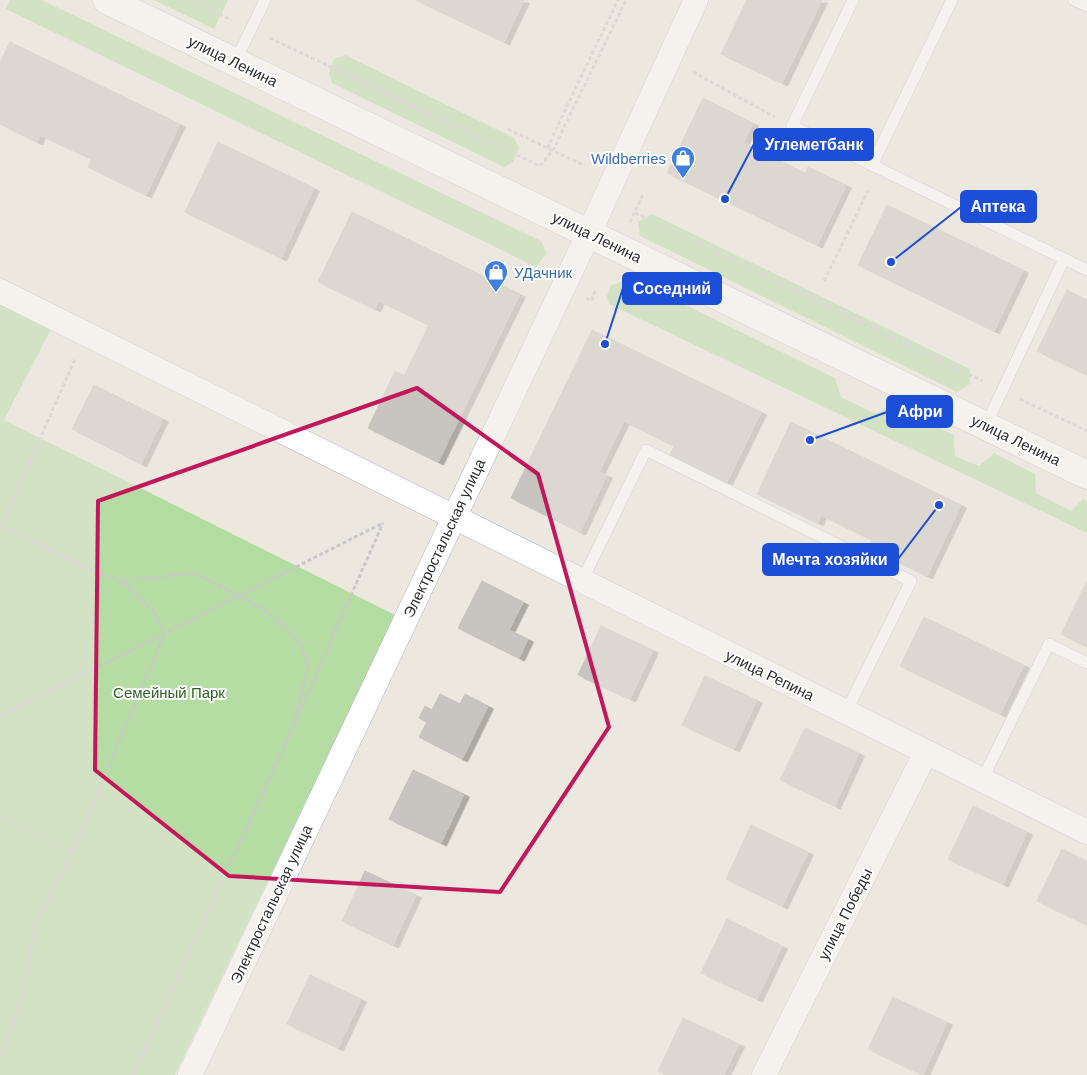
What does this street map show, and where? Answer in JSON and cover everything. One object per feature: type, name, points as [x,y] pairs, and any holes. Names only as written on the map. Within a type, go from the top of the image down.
[{"type":"street","name":"улица Ленина","points":[[107,0],[1087,475]]},
{"type":"street","name":"Электростальская улица","points":[[190,1075],[589,233],[696,0]]},
{"type":"street","name":"улица Репина","points":[[0,291],[1087,832]]},
{"type":"street","name":"улица Победы","points":[[764,1075],[926,752]]},
{"type":"lane","points":[[235,62],[265,0]]},
{"type":"lane","points":[[853,0],[792,126],[1087,270]]},
{"type":"lane","points":[[876,166],[952,0]]},
{"type":"lane","points":[[1074,0],[1087,6]]},
{"type":"lane","points":[[986,426],[1064,259]]},
{"type":"lane","points":[[582,581],[646,450],[655,454],[911,582],[846,712]]},
{"type":"lane","points":[[982,780],[1049,644],[1087,663]]},
{"type":"path","points":[[190,0],[540,166],[553,150],[626,0]]},
{"type":"path","points":[[547,148],[618,0]]},
{"type":"path","points":[[688,70],[792,126]]},
{"type":"path","points":[[508,129],[585,166]]},
{"type":"path","points":[[824,281],[876,166]]},
{"type":"path","points":[[628,225],[643,194]]},
{"type":"path","points":[[635,213],[1087,431]]},
{"type":"path","points":[[591,301],[596,289]]},
{"type":"path","points":[[0,1058],[20,1005],[36,924],[73,852],[164,634],[153,610],[121,581],[74,562],[1,527],[86,334]]},
{"type":"path","points":[[0,716],[383,523],[290,733],[133,1075]]},
{"type":"path","points":[[121,581],[196,573],[261,608],[280,623],[301,645],[308,668],[290,733]]},
{"type":"path","points":[[0,817],[73,852]]},
{"type":"highlighted area","points":[[417,388],[538,474],[609,727],[500,892],[229,876],[95,770],[98,501]]},
{"type":"green space","points":[[10,0],[42,0],[541,241],[547,253],[536,267],[6,9]]},
{"type":"green space","points":[[154,0],[228,0],[214,29]]},
{"type":"green space","points":[[345,55],[514,138],[519,148],[513,162],[504,167],[332,83],[329,73],[334,59]]},
{"type":"green space","points":[[652,214],[970,369],[970,384],[957,392],[640,236],[638,222]]},
{"type":"green space","points":[[630,278],[835,378],[841,397],[876,414],[891,404],[954,435],[955,456],[979,466],[994,453],[1035,474],[1036,493],[1071,511],[1083,499],[1087,501],[1087,533],[609,304],[607,296],[610,286]]},
{"type":"green space","name":"Семейный Парк","points":[[0,301],[52,327],[4,420],[395,615],[175,1075],[0,1075]]},
{"type":"building","points":[[416,0],[524,0],[504,42]]},
{"type":"building","points":[[747,0],[822,0],[782,83],[721,54]]},
{"type":"building","points":[[10,42],[180,124],[146,195],[88,167],[92,159],[40,135],[37,142],[0,124],[0,63]]},
{"type":"building","points":[[703,98],[753,123],[743,143],[805,173],[808,167],[846,185],[817,245],[667,173]]},
{"type":"building","points":[[218,142],[314,188],[281,258],[185,212]]},
{"type":"building","points":[[887,205],[1023,270],[994,331],[858,265]]},
{"type":"building","points":[[352,212],[520,294],[438,462],[368,428],[395,371],[404,376],[429,325],[379,301],[375,309],[318,282]]},
{"type":"building","points":[[1067,290],[1087,300],[1087,375],[1037,351]]},
{"type":"building","points":[[592,330],[761,412],[727,482],[670,455],[674,446],[624,421],[599,472],[607,475],[580,532],[511,498]]},
{"type":"building","points":[[94,385],[163,419],[141,464],[72,429]]},
{"type":"building","points":[[791,422],[961,505],[927,576],[869,548],[872,540],[821,515],[818,523],[757,494]]},
{"type":"building","points":[[482,581],[523,602],[509,630],[528,639],[519,658],[458,628]]},
{"type":"building","points":[[1087,581],[1087,647],[1061,634]]},
{"type":"building","points":[[924,617],[1024,665],[1000,714],[900,666]]},
{"type":"building","points":[[601,626],[653,650],[630,699],[578,675]]},
{"type":"building","points":[[705,676],[757,700],[734,749],[682,725]]},
{"type":"building","points":[[440,694],[460,704],[465,694],[488,706],[462,759],[419,737],[427,722],[419,718],[425,706],[432,710]]},
{"type":"building","points":[[805,728],[859,753],[835,806],[780,780]]},
{"type":"building","points":[[413,770],[464,794],[441,843],[389,819]]},
{"type":"building","points":[[973,806],[1027,832],[1003,884],[948,859]]},
{"type":"building","points":[[751,825],[808,852],[782,906],[726,879]]},
{"type":"building","points":[[1062,849],[1087,861],[1087,925],[1037,901]]},
{"type":"building","points":[[365,871],[416,895],[393,945],[342,921]]},
{"type":"building","points":[[727,919],[782,946],[757,999],[701,973]]},
{"type":"building","points":[[310,975],[361,999],[338,1048],[287,1024]]},
{"type":"building","points":[[893,997],[947,1022],[923,1075],[868,1049]]},
{"type":"building","points":[[683,1018],[739,1044],[724,1075],[666,1075],[658,1071]]},
{"type":"place","name":"Wildberries","points":[[683,179]]},
{"type":"place","name":"Углеметбанк","points":[[725,199]]},
{"type":"place","name":"Аптека","points":[[891,262]]},
{"type":"place","name":"УДачник","points":[[496,293]]},
{"type":"place","name":"Соседний","points":[[605,344]]},
{"type":"place","name":"Афри","points":[[810,440]]},
{"type":"place","name":"Мечта хозяйки","points":[[939,505]]}]
